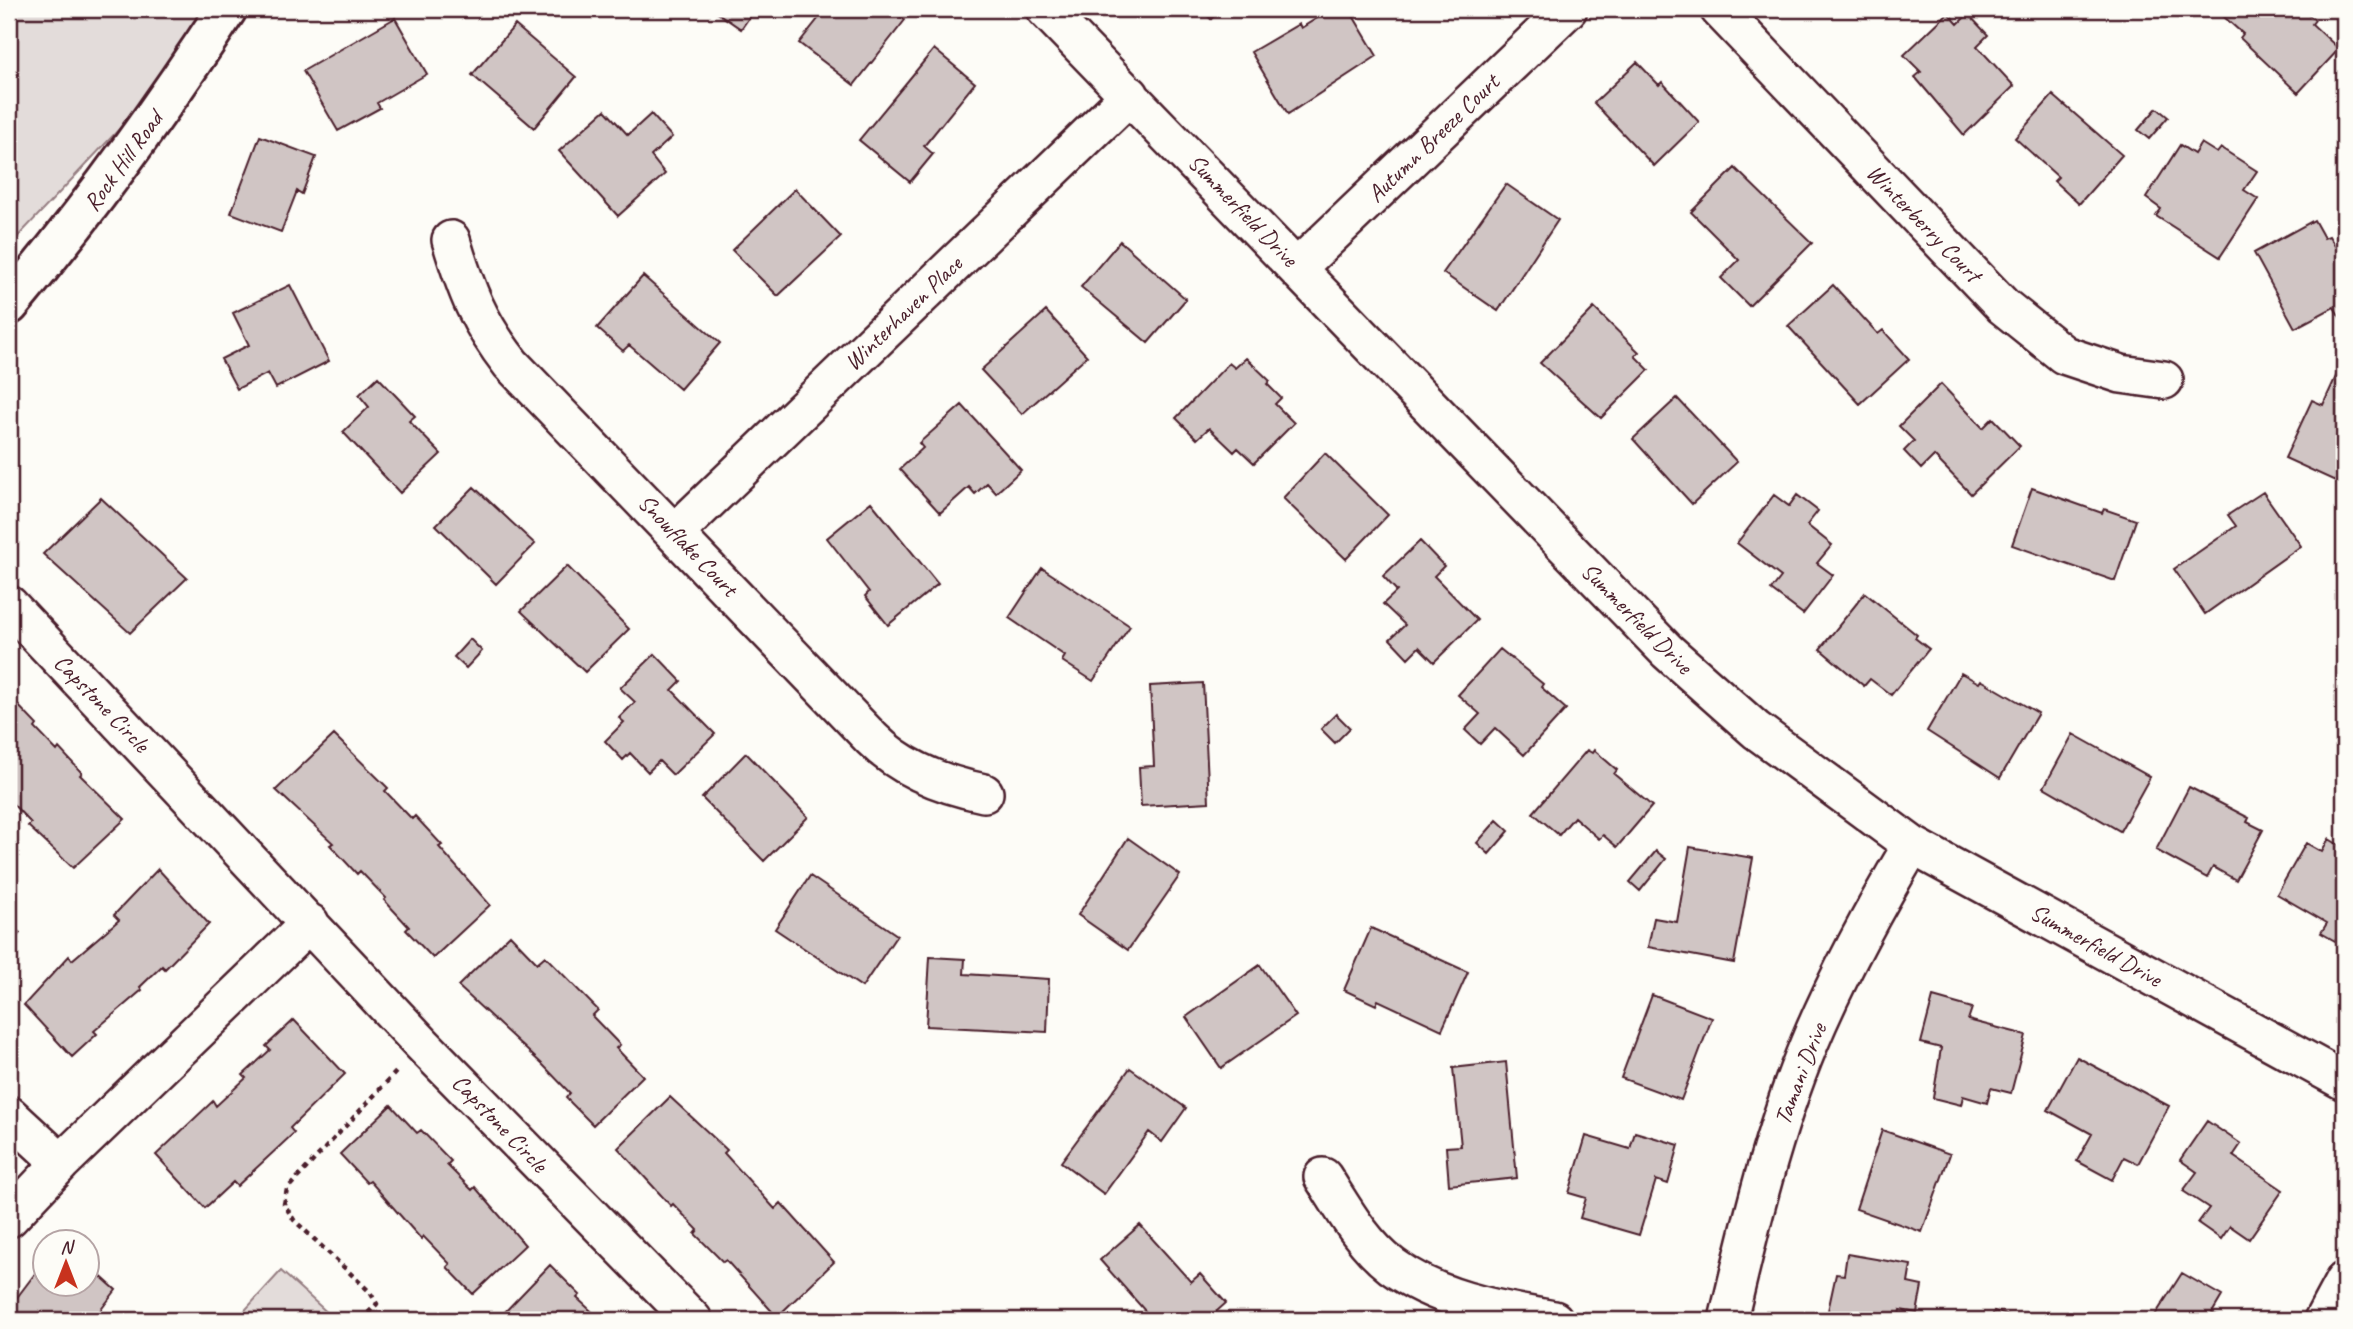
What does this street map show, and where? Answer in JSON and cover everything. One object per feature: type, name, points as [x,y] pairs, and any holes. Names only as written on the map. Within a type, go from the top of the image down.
[{"type":"street","name":"Rock Hill Road","points":[[9,305],[74,227],[149,128],[228,9]]},
{"type":"street","name":"Summerfield Drive","points":[[1045,9],[1298,267],[1667,651],[1756,730],[1912,845],[2344,1081]]},
{"type":"street","name":"Autumn Breeze Court","points":[[1298,267],[1568,9]]},
{"type":"street","name":"Winterberry Court","points":[[1719,9],[2003,306],[2064,355],[2121,374],[2164,380]]},
{"type":"street","name":"Winterhaven Place","points":[[676,532],[1130,95]]},
{"type":"street","name":"Snowflake Court","points":[[451,240],[467,294],[491,338],[511,364],[676,532],[879,746],[914,769],[956,787],[984,793]]},
{"type":"street","name":"Capstone Circle","points":[[9,605],[423,1045],[693,1320]]},
{"type":"street","name":"Tamani Drive","points":[[1728,1320],[1769,1156],[1809,1045],[1866,925],[1912,845]]},
{"type":"street","points":[[9,1218],[61,1163],[310,923]]},
{"type":"street","points":[[9,1115],[61,1163]]},
{"type":"street","points":[[1323,1177],[1350,1220],[1392,1265],[1427,1286],[1465,1300],[1493,1309],[1554,1320]]},
{"type":"street","points":[[2323,1320],[2344,1281]]},
{"type":"path","points":[[361,1320],[377,1304],[370,1292],[294,1220],[284,1204],[287,1189],[336,1133],[423,1045]]},
{"type":"shaded area","points":[[18,9],[217,9],[172,73],[9,246],[9,22]]},
{"type":"shaded area","points":[[281,1271],[330,1315],[325,1320],[236,1320]]},
{"type":"building","points":[[712,9],[755,9],[741,29]]},
{"type":"building","points":[[826,9],[891,9],[905,20],[854,85],[799,43]]},
{"type":"building","points":[[1200,9],[1221,9],[1211,19]]},
{"type":"building","points":[[1332,9],[1349,9],[1377,56],[1288,114],[1251,52],[1299,24],[1301,28]]},
{"type":"building","points":[[2230,9],[2302,9],[2315,20],[2312,24],[2339,49],[2298,93],[2240,38],[2243,34],[2223,16]]},
{"type":"building","points":[[1948,13],[1958,24],[1968,14],[1988,35],[1977,46],[2014,86],[1964,135],[1915,77],[1921,72],[1904,55]]},
{"type":"building","points":[[395,18],[427,74],[377,103],[380,108],[338,131],[303,71]]},
{"type":"building","points":[[515,25],[576,77],[534,128],[472,75]]},
{"type":"building","points":[[934,49],[975,83],[924,146],[933,154],[910,182],[859,140]]},
{"type":"building","points":[[1637,62],[1659,85],[1662,82],[1699,122],[1654,166],[1594,103]]},
{"type":"building","points":[[2053,95],[2122,155],[2079,204],[2054,181],[2058,177],[2015,138]]},
{"type":"building","points":[[2157,108],[2168,117],[2149,139],[2138,130]]},
{"type":"building","points":[[605,110],[628,135],[651,114],[672,137],[651,156],[665,174],[618,216],[559,151]]},
{"type":"building","points":[[260,136],[316,157],[302,194],[297,191],[281,232],[231,213]]},
{"type":"building","points":[[2201,143],[2217,153],[2221,148],[2257,171],[2244,190],[2258,199],[2220,257],[2156,216],[2161,209],[2146,198],[2180,145],[2194,154]]},
{"type":"building","points":[[1735,168],[1812,243],[1749,306],[1721,278],[1739,260],[1691,212]]},
{"type":"building","points":[[1506,184],[1558,220],[1498,311],[1443,273]]},
{"type":"building","points":[[795,189],[841,237],[778,296],[732,250]]},
{"type":"building","points":[[2314,220],[2324,238],[2329,236],[2338,251],[2344,248],[2344,324],[2334,307],[2295,328],[2254,253]]},
{"type":"building","points":[[1120,241],[1186,299],[1148,343],[1081,287]]},
{"type":"building","points":[[643,276],[720,343],[680,389],[629,345],[623,351],[597,328]]},
{"type":"building","points":[[290,285],[329,361],[276,388],[268,373],[237,389],[221,359],[249,345],[233,313]]},
{"type":"building","points":[[1833,285],[1878,334],[1883,330],[1909,359],[1860,404],[1788,326]]},
{"type":"building","points":[[1594,308],[1639,352],[1635,356],[1649,370],[1601,418],[1540,363]]},
{"type":"building","points":[[1046,311],[1087,356],[1022,414],[981,370]]},
{"type":"building","points":[[1246,358],[1270,381],[1267,384],[1281,398],[1275,404],[1294,423],[1254,463],[1238,448],[1234,452],[1209,428],[1197,439],[1176,418],[1229,363],[1235,368]]},
{"type":"building","points":[[2344,359],[2344,485],[2285,458],[2312,400],[2323,405]]},
{"type":"building","points":[[378,377],[415,416],[409,421],[441,454],[400,493],[343,432],[369,407],[359,395]]},
{"type":"building","points":[[1941,384],[1983,428],[1993,418],[2020,446],[1971,494],[1934,456],[1921,469],[1904,451],[1914,441],[1899,426]]},
{"type":"building","points":[[1677,398],[1737,462],[1692,504],[1633,439]]},
{"type":"building","points":[[962,405],[1021,470],[996,493],[987,483],[975,494],[969,487],[940,513],[900,469],[923,448],[919,443]]},
{"type":"building","points":[[1325,453],[1388,515],[1346,559],[1283,498]]},
{"type":"building","points":[[474,487],[535,544],[496,584],[436,525]]},
{"type":"building","points":[[2032,488],[2102,513],[2104,509],[2136,520],[2115,581],[2012,545]]},
{"type":"building","points":[[2263,492],[2301,546],[2205,614],[2174,569],[2236,526],[2228,515]]},
{"type":"building","points":[[1774,495],[1789,506],[1797,495],[1818,511],[1807,525],[1832,545],[1817,563],[1833,575],[1803,614],[1771,590],[1781,577],[1737,543]]},
{"type":"building","points":[[101,498],[187,578],[130,633],[43,554]]},
{"type":"building","points":[[871,502],[938,584],[888,625],[865,596],[869,592],[827,538]]},
{"type":"building","points":[[1420,541],[1444,566],[1434,576],[1477,620],[1434,662],[1419,647],[1408,658],[1390,639],[1405,625],[1383,604],[1397,591],[1383,576]]},
{"type":"building","points":[[567,566],[629,629],[585,672],[521,611]]},
{"type":"building","points":[[1042,568],[1130,626],[1093,681],[1062,661],[1065,656],[1009,618]]},
{"type":"building","points":[[1865,593],[1917,635],[1915,638],[1929,649],[1891,695],[1870,679],[1864,686],[1820,649]]},
{"type":"building","points":[[470,639],[482,651],[466,668],[454,657]]},
{"type":"building","points":[[1500,649],[1543,684],[1541,687],[1566,709],[1524,755],[1495,728],[1480,744],[1465,730],[1480,714],[1458,695]]},
{"type":"building","points":[[655,654],[681,681],[672,690],[715,734],[673,775],[659,761],[648,772],[630,753],[623,760],[605,741],[624,722],[619,718],[635,702],[620,688]]},
{"type":"building","points":[[1961,673],[1979,683],[1981,680],[2038,713],[2000,778],[1927,731]]},
{"type":"building","points":[[1203,683],[1209,802],[1141,806],[1139,767],[1154,766],[1150,686]]},
{"type":"building","points":[[9,702],[12,705],[15,702],[37,725],[35,728],[57,751],[59,748],[82,773],[80,775],[125,819],[73,868],[28,826],[31,823],[9,800]]},
{"type":"building","points":[[1336,714],[1350,728],[1335,743],[1321,729]]},
{"type":"building","points":[[2073,734],[2150,777],[2120,831],[2044,787]]},
{"type":"building","points":[[334,735],[388,788],[385,791],[412,819],[415,816],[442,845],[439,847],[490,905],[433,958],[406,930],[409,927],[384,900],[386,898],[360,871],[357,874],[330,845],[333,843],[276,790]]},
{"type":"building","points":[[1587,750],[1592,753],[1594,750],[1617,770],[1614,774],[1652,806],[1617,847],[1603,835],[1599,839],[1574,817],[1559,835],[1533,813]]},
{"type":"building","points":[[746,753],[808,817],[764,861],[702,798]]},
{"type":"building","points":[[2189,787],[2249,818],[2247,822],[2263,830],[2236,880],[2213,867],[2207,878],[2156,850]]},
{"type":"building","points":[[1497,820],[1509,831],[1489,854],[1477,843]]},
{"type":"building","points":[[1128,838],[1180,875],[1128,950],[1078,915]]},
{"type":"building","points":[[2329,839],[2344,848],[2341,865],[2344,867],[2344,946],[2321,933],[2327,923],[2277,894],[2306,843],[2322,852]]},
{"type":"building","points":[[1690,847],[1753,858],[1734,963],[1648,947],[1654,918],[1677,922]]},
{"type":"building","points":[[1656,851],[1666,859],[1640,891],[1630,882]]},
{"type":"building","points":[[158,869],[209,924],[165,969],[162,966],[140,987],[142,990],[94,1031],[97,1034],[72,1057],[24,1005],[69,956],[72,960],[119,920],[114,915]]},
{"type":"building","points":[[810,876],[897,935],[862,987],[775,929]]},
{"type":"building","points":[[9,924],[20,933],[9,946]]},
{"type":"building","points":[[1371,928],[1468,972],[1442,1030],[1378,1000],[1376,1005],[1344,990]]},
{"type":"building","points":[[510,935],[537,963],[545,956],[598,1010],[592,1016],[620,1045],[616,1048],[643,1076],[593,1125],[566,1098],[570,1093],[543,1065],[458,986]]},
{"type":"building","points":[[930,957],[965,959],[964,974],[1049,979],[1047,1032],[926,1026]]},
{"type":"building","points":[[1260,965],[1296,1016],[1221,1068],[1186,1017]]},
{"type":"building","points":[[1652,995],[1712,1018],[1681,1100],[1621,1078]]},
{"type":"building","points":[[1933,997],[1972,1008],[1968,1020],[2026,1035],[2011,1093],[1991,1088],[1987,1103],[1963,1096],[1961,1105],[1933,1098],[1941,1048],[1921,1043]]},
{"type":"building","points":[[294,1020],[345,1074],[290,1128],[294,1133],[237,1186],[233,1182],[205,1208],[156,1155],[213,1101],[216,1106],[246,1078],[243,1075],[270,1050],[266,1046]]},
{"type":"building","points":[[2077,1057],[2169,1106],[2138,1164],[2124,1157],[2112,1180],[2077,1161],[2092,1134],[2048,1110]]},
{"type":"building","points":[[1506,1062],[1517,1178],[1449,1185],[1446,1147],[1461,1146],[1453,1068]]},
{"type":"building","points":[[1130,1068],[1186,1108],[1162,1142],[1149,1132],[1104,1194],[1061,1162]]},
{"type":"building","points":[[670,1097],[727,1150],[724,1153],[775,1209],[781,1203],[834,1262],[777,1317],[726,1260],[723,1262],[695,1234],[698,1230],[673,1204],[671,1206],[618,1148]]},
{"type":"building","points":[[391,1105],[417,1133],[421,1130],[451,1161],[447,1165],[472,1190],[475,1187],[525,1245],[473,1294],[447,1267],[450,1264],[423,1236],[421,1239],[370,1181],[367,1183],[340,1154]]},
{"type":"building","points":[[2207,1121],[2241,1144],[2233,1156],[2283,1190],[2249,1239],[2230,1226],[2221,1239],[2198,1223],[2209,1208],[2183,1191],[2197,1172],[2180,1160]]},
{"type":"building","points":[[1882,1130],[1950,1154],[1922,1232],[1856,1209]]},
{"type":"building","points":[[1635,1132],[1679,1145],[1668,1184],[1656,1180],[1639,1235],[1580,1218],[1586,1198],[1569,1193],[1586,1136],[1630,1149]]},
{"type":"building","points":[[1140,1225],[1191,1282],[1200,1274],[1226,1303],[1207,1320],[1153,1320],[1100,1260]]},
{"type":"building","points":[[1847,1254],[1911,1265],[1908,1283],[1922,1286],[1917,1313],[1900,1310],[1898,1320],[1826,1320],[1836,1274],[1844,1275]]},
{"type":"building","points":[[550,1265],[580,1295],[577,1298],[601,1320],[503,1320],[500,1317]]},
{"type":"building","points":[[2182,1273],[2222,1296],[2212,1313],[2217,1316],[2214,1320],[2152,1320]]},
{"type":"building","points":[[32,1278],[32,1298],[102,1298],[102,1278],[116,1290],[93,1320],[9,1320],[9,1308]]},
{"type":"building","points":[[1994,1311],[2010,1316],[2009,1320],[1991,1320]]}]
